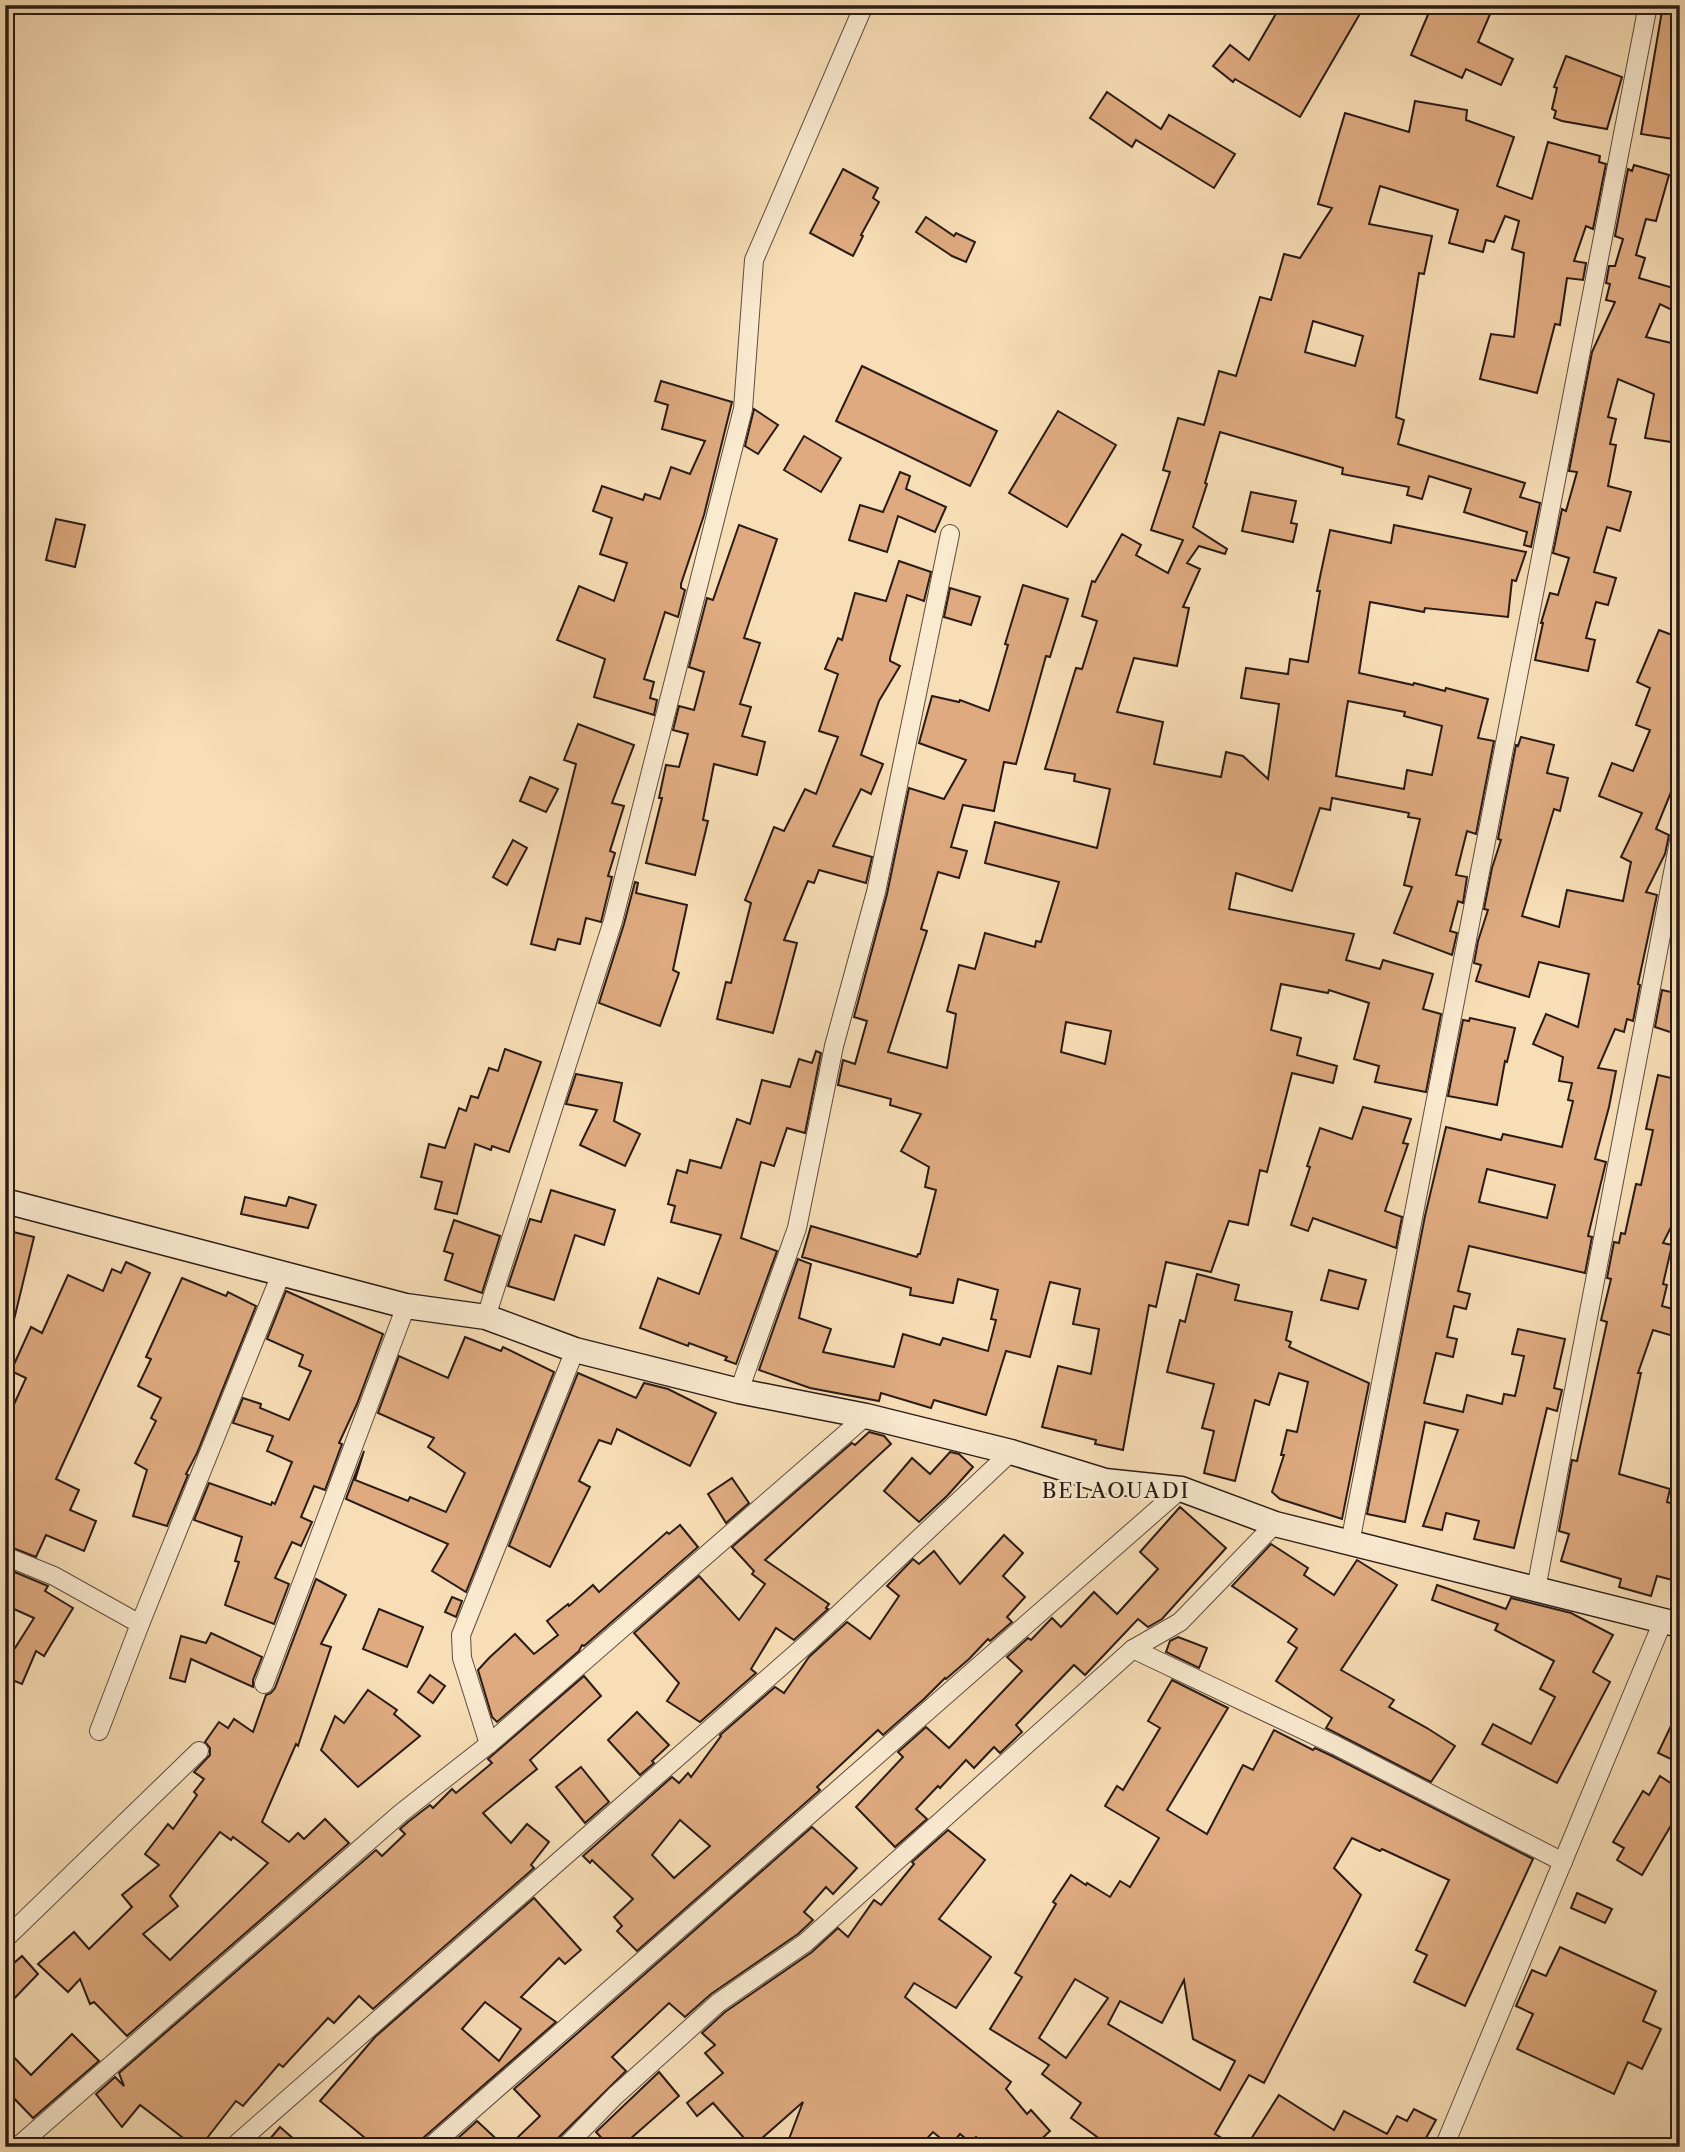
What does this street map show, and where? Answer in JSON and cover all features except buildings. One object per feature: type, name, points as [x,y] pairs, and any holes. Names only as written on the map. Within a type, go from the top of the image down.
[{"type":"main road","points":[[5,1201],[406,1306],[486,1317],[575,1350],[739,1391],[866,1416],[1011,1452],[1105,1481],[1181,1489],[1275,1524],[1671,1623]]},
{"type":"street","points":[[486,1317],[612,921],[740,422],[754,260],[864,5]]},
{"type":"street","points":[[1350,1543],[1648,5]]},
{"type":"street","points":[[739,1391],[797,1228],[834,1046],[876,892],[950,534]]},
{"type":"street","points":[[1536,1589],[1680,836]]},
{"type":"street","points":[[99,1731],[281,1274]]},
{"type":"street","points":[[264,1685],[406,1306]]},
{"type":"street","points":[[489,1744],[462,1658],[461,1635],[575,1350]]},
{"type":"street","points":[[17,2147],[401,1813],[489,1744],[866,1416]]},
{"type":"street","points":[[233,2147],[809,1642],[1011,1452]]},
{"type":"street","points":[[430,2147],[1181,1489]]},
{"type":"street","points":[[565,2147],[615,2096],[718,2003],[804,1942],[1133,1649],[1180,1622],[1275,1524]]},
{"type":"street","points":[[5,1556],[54,1576],[140,1624]]},
{"type":"street","points":[[1444,2147],[1563,1862],[1671,1623]]},
{"type":"street","points":[[1133,1649],[1335,1745],[1563,1862]]},
{"type":"street","points":[[5,1939],[199,1751]]},
{"type":"district","name":"BELAOUADI","points":[[1116,1490]]}]
